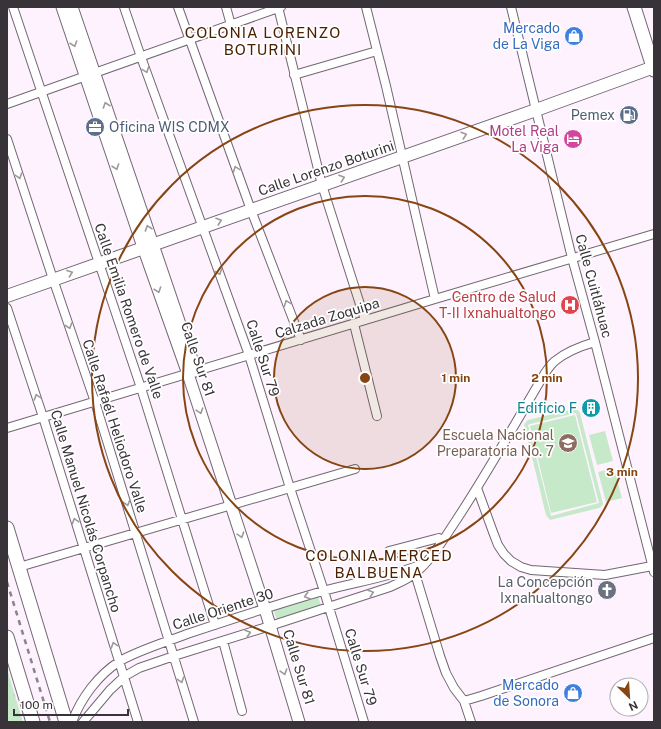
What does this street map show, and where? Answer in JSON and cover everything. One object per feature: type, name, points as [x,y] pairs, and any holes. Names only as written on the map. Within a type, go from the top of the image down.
[{"type":"main road","points":[[634,7],[654,68]]},
{"type":"main road","name":"Calle Lorenzo Boturini","points":[[7,296],[202,226],[654,68]]},
{"type":"main road","points":[[7,528],[66,722]]},
{"type":"main road","points":[[7,637],[33,722]]},
{"type":"street","name":"Calle Emilia Romero de Valle","points":[[13,7],[142,388],[215,625]]},
{"type":"street","name":"Calle Sur 81","points":[[62,7],[90,75],[192,373],[231,506],[265,609],[299,722]]},
{"type":"street","name":"Calle Sur 81","points":[[72,7],[90,75]]},
{"type":"street","name":"Calle Sur 79","points":[[124,7],[249,355],[290,488],[329,606],[364,722]]},
{"type":"street","points":[[178,7],[251,210],[301,340]]},
{"type":"street","points":[[226,7],[231,25]]},
{"type":"street","points":[[7,104],[279,7],[294,75],[322,185],[365,320]]},
{"type":"street","points":[[366,7],[435,299]]},
{"type":"street","name":"Calle Cuitláhuac","points":[[511,7],[572,258],[653,569]]},
{"type":"street","points":[[294,75],[377,51]]},
{"type":"street","name":"Calle Rafaél Heliodoro Valle","points":[[7,139],[95,402],[194,722]]},
{"type":"street","name":"Calzada Zoquipa","points":[[7,428],[654,234]]},
{"type":"street","name":"Calle Manuel Nicolás Corpancho","points":[[7,308],[44,417],[138,722]]},
{"type":"street","points":[[354,324],[377,416]]},
{"type":"street","points":[[82,722],[105,694],[125,676],[147,665],[390,587],[405,580],[426,562],[443,540],[477,488],[545,373],[555,361],[566,353],[595,342]]},
{"type":"street","points":[[19,567],[355,469]]},
{"type":"street","points":[[477,488],[498,545],[504,554],[520,567],[531,570],[605,575],[653,569]]},
{"type":"street","points":[[389,551],[439,538],[443,540]]},
{"type":"street","points":[[414,571],[446,673],[454,688],[464,701],[470,722]]},
{"type":"street","name":"Calle Oriente 30","points":[[72,722],[75,712],[82,700],[103,674],[120,662],[145,650],[215,625],[324,591],[394,574],[414,571]]},
{"type":"street","points":[[464,701],[654,638]]},
{"type":"street","points":[[222,641],[242,711]]},
{"type":"green space","points":[[577,409],[580,413],[603,504],[602,506],[550,520],[546,515],[524,424],[528,420]],"holes":[[[576,413],[599,503],[551,516],[528,425]]]},
{"type":"green space","points":[[575,415],[597,502],[551,513],[530,426]]},
{"type":"green space","points":[[605,431],[613,461],[597,465],[589,435]]},
{"type":"green space","points":[[614,468],[622,498],[606,502],[598,472]]},
{"type":"green space","points":[[318,596],[321,606],[277,620],[273,609]]},
{"type":"green space","points":[[7,669],[23,722],[7,722]]},
{"type":"railway","points":[[7,582],[50,722]]},
{"type":"place","name":"Mercado de La Viga","points":[[574,36]]},
{"type":"place","name":"Pemex","points":[[629,115]]},
{"type":"place","name":"Oficina WIS CDMX","points":[[95,127]]},
{"type":"place","name":"Motel Real La Viga","points":[[573,139]]},
{"type":"place","name":"Centro de Salud T-II Ixnahualtongo","points":[[570,305]]},
{"type":"place","name":"Edificio F","points":[[591,408]]},
{"type":"place","name":"Escuela Nacional Preparatoria No. 7","points":[[568,443]]},
{"type":"place","name":"La Concepción Ixnahualtongo","points":[[607,590]]},
{"type":"place","name":"Mercado de Sonora","points":[[573,693]]},
{"type":"district","name":"COLONIA LORENZO BOTURINI","points":[[263,40]]},
{"type":"district","name":"COLONIA MERCED BALBUENA","points":[[379,564]]}]
